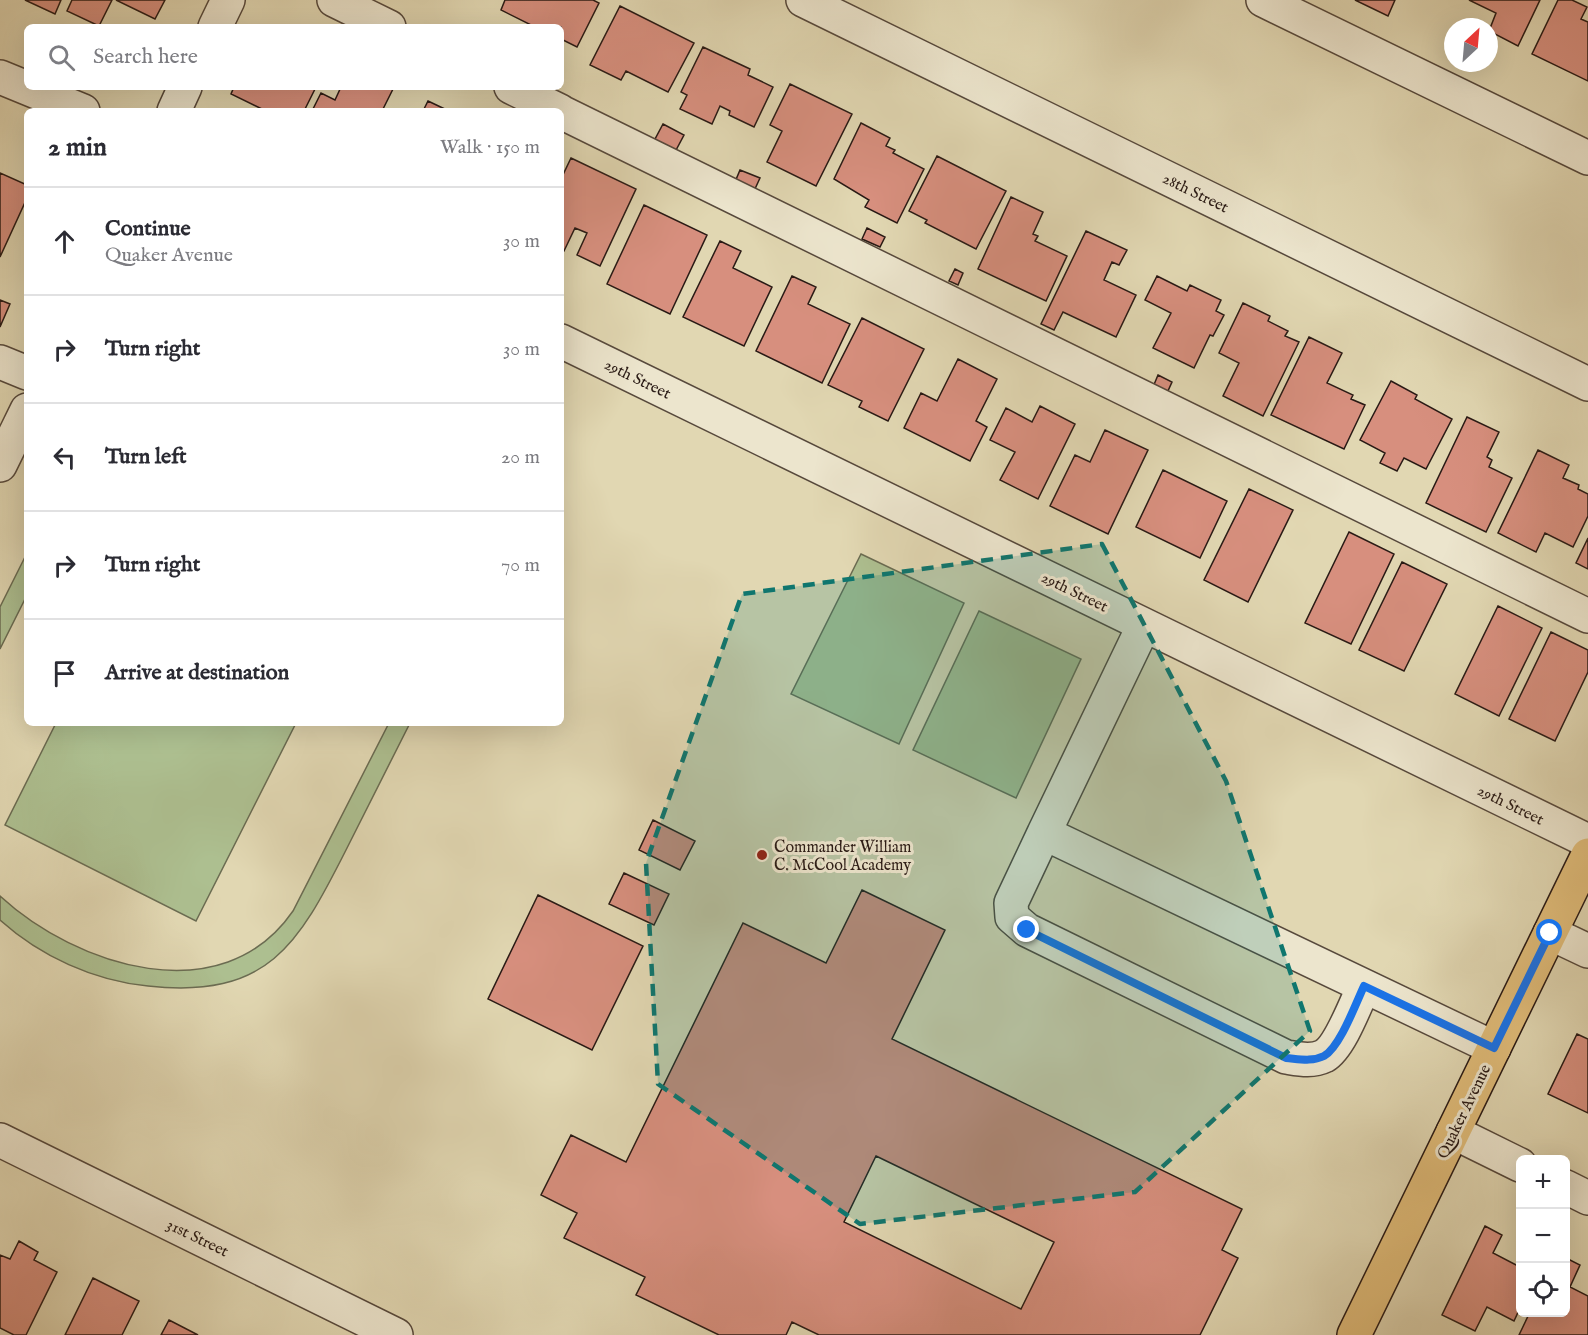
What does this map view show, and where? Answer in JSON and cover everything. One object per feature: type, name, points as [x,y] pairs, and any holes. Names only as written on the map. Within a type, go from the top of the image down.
[{"type":"main road","name":"Quaker Avenue","points":[[1358,1334],[1588,855]]},
{"type":"street","points":[[216,24],[228,0]]},
{"type":"street","points":[[334,0],[383,24]]},
{"type":"street","name":"28th Street","points":[[803,0],[1588,384]]},
{"type":"street","points":[[1263,0],[1588,158]]},
{"type":"street","points":[[0,77],[24,87]]},
{"type":"street","points":[[32,90],[76,108]]},
{"type":"street","points":[[175,108],[184,90]]},
{"type":"street","points":[[517,90],[554,108]]},
{"type":"street","points":[[564,113],[1588,616]]},
{"type":"street","name":"29th Street","points":[[564,342],[1588,841]]},
{"type":"street","points":[[0,362],[24,372]]},
{"type":"street","points":[[0,465],[24,416]]},
{"type":"street","points":[[1144,625],[1011,903],[1012,917],[1027,930],[1286,1058],[1307,1060],[1325,1056],[1336,1043],[1364,986]]},
{"type":"street","points":[[1044,833],[1494,1048]]},
{"type":"street","points":[[1550,933],[1588,951]]},
{"type":"street","points":[[1453,1132],[1516,1163]]},
{"type":"street","name":"31st Street","points":[[0,1140],[396,1335]]},
{"type":"street","points":[[1570,1189],[1588,1198]]},
{"type":"highlighted area","points":[[1102,544],[1226,781],[1310,1031],[1135,1192],[860,1224],[658,1084],[646,863],[742,594]]},
{"type":"green space","points":[[861,554],[964,603],[899,744],[791,694]]},
{"type":"green space","points":[[24,559],[24,601],[0,649],[0,607]]},
{"type":"green space","points":[[979,611],[1081,659],[1016,798],[913,750]]},
{"type":"green space","points":[[54,726],[294,726],[196,921],[5,825]]},
{"type":"green space","points":[[387,726],[408,726],[329,884],[312,913],[294,938],[274,958],[251,974],[223,984],[189,988],[148,986],[108,979],[69,965],[32,945],[16,933],[0,920],[0,896],[31,921],[68,942],[107,959],[148,968],[189,970],[228,962],[263,943],[293,911]]},
{"type":"building","points":[[25,0],[61,0],[55,14]]},
{"type":"building","points":[[72,0],[112,0],[100,24],[95,24],[67,11]]},
{"type":"building","points":[[116,0],[165,0],[155,19]]},
{"type":"building","points":[[505,0],[593,0],[599,3],[577,47],[564,40],[564,24],[529,24],[501,10]]},
{"type":"building","points":[[1355,0],[1395,0],[1388,16]]},
{"type":"building","points":[[1469,0],[1540,0],[1518,46],[1498,36],[1498,18],[1494,18],[1496,13]]},
{"type":"building","points":[[1558,0],[1572,0],[1587,7],[1581,19],[1588,22],[1588,81],[1532,54]]},
{"type":"building","points":[[620,6],[694,43],[668,92],[626,71],[621,80],[590,65]]},
{"type":"building","points":[[703,47],[750,69],[748,75],[773,87],[754,127],[729,115],[730,111],[720,106],[712,124],[680,109],[687,95],[681,92]]},
{"type":"building","points":[[790,84],[852,114],[816,186],[767,162],[782,131],[770,125]]},
{"type":"building","points":[[233,90],[314,90],[306,108],[260,108],[231,94]]},
{"type":"building","points":[[340,90],[392,90],[384,108],[314,108],[321,93],[335,100]]},
{"type":"building","points":[[428,101],[443,108],[424,108]]},
{"type":"building","points":[[861,123],[890,138],[886,146],[895,150],[893,153],[924,169],[897,223],[865,207],[869,200],[834,179]]},
{"type":"building","points":[[663,124],[684,135],[675,152],[654,141]]},
{"type":"building","points":[[937,156],[1006,191],[976,249],[925,223],[927,220],[909,211]]},
{"type":"building","points":[[571,158],[636,189],[600,266],[577,255],[587,233],[575,228],[564,251],[564,173]]},
{"type":"building","points":[[740,170],[760,178],[754,191],[735,182]]},
{"type":"building","points":[[0,173],[24,184],[24,205],[0,257]]},
{"type":"building","points":[[1011,197],[1043,212],[1033,234],[1038,236],[1035,241],[1067,256],[1046,301],[978,269]]},
{"type":"building","points":[[644,205],[707,235],[670,314],[607,284]]},
{"type":"building","points":[[867,228],[885,237],[880,247],[862,239]]},
{"type":"building","points":[[1086,231],[1127,250],[1119,265],[1112,262],[1104,280],[1136,295],[1116,337],[1063,312],[1054,330],[1041,324]]},
{"type":"building","points":[[720,241],[741,251],[733,268],[772,287],[744,346],[683,317]]},
{"type":"building","points":[[955,269],[963,273],[958,285],[949,281]]},
{"type":"building","points":[[792,276],[816,287],[808,304],[850,324],[822,383],[756,351]]},
{"type":"building","points":[[1157,276],[1187,291],[1190,285],[1221,300],[1216,311],[1224,315],[1213,336],[1210,335],[1194,368],[1153,348],[1171,313],[1145,300]]},
{"type":"building","points":[[0,300],[10,304],[0,327]]},
{"type":"building","points":[[1243,303],[1270,316],[1268,321],[1288,331],[1285,336],[1299,342],[1263,416],[1223,396],[1239,363],[1219,353]]},
{"type":"building","points":[[862,318],[924,349],[888,421],[859,407],[862,401],[828,385]]},
{"type":"building","points":[[1309,337],[1342,353],[1327,383],[1353,395],[1351,399],[1365,405],[1344,449],[1271,415]]},
{"type":"building","points":[[958,359],[997,379],[976,421],[987,427],[970,461],[904,428],[921,393],[937,401]]},
{"type":"building","points":[[1158,375],[1172,382],[1167,393],[1153,387]]},
{"type":"building","points":[[1391,381],[1417,395],[1415,399],[1452,419],[1426,469],[1404,458],[1397,471],[1380,463],[1385,453],[1360,440]]},
{"type":"building","points":[[1040,406],[1075,424],[1038,499],[1000,480],[1015,452],[990,440],[1006,408],[1032,422]]},
{"type":"building","points":[[1467,417],[1499,432],[1487,457],[1492,460],[1489,467],[1512,478],[1486,532],[1426,503]]},
{"type":"building","points":[[1105,430],[1148,450],[1108,534],[1050,506],[1075,455],[1090,462]]},
{"type":"building","points":[[1538,450],[1569,465],[1563,478],[1579,485],[1578,489],[1588,494],[1588,516],[1573,547],[1545,533],[1536,552],[1498,533]]},
{"type":"building","points":[[1163,470],[1227,501],[1200,558],[1136,527]]},
{"type":"building","points":[[1249,489],[1293,510],[1248,602],[1204,580]]},
{"type":"building","points":[[1349,532],[1394,554],[1351,644],[1305,623]]},
{"type":"building","points":[[1588,538],[1588,569],[1576,563]]},
{"type":"building","points":[[1402,562],[1447,584],[1404,671],[1359,650]]},
{"type":"building","points":[[1498,606],[1542,628],[1499,716],[1455,694]]},
{"type":"building","points":[[1551,632],[1588,650],[1588,672],[1555,741],[1509,719]]},
{"type":"building","points":[[653,820],[695,841],[680,870],[639,850]]},
{"type":"building","points":[[624,873],[669,894],[654,925],[609,904]]},
{"type":"building","points":[[862,890],[945,930],[892,1039],[1242,1209],[1222,1250],[1238,1258],[1200,1335],[819,1335],[792,1322],[786,1335],[719,1335],[636,1295],[645,1277],[564,1238],[577,1213],[541,1195],[571,1135],[626,1162],[743,923],[826,963]],"holes":[[[876,1156],[1054,1242],[1021,1309],[844,1222]]]},
{"type":"building","points":[[538,895],[643,946],[592,1050],[488,999]]},
{"type":"building","points":[[1577,1034],[1588,1039],[1588,1113],[1548,1094]]},
{"type":"building","points":[[1485,1226],[1502,1235],[1493,1253],[1516,1265],[1516,1317],[1514,1321],[1487,1307],[1475,1331],[1442,1315]]},
{"type":"building","points":[[19,1241],[38,1252],[34,1260],[57,1272],[26,1335],[14,1335],[0,1328],[0,1255],[10,1259]]},
{"type":"building","points":[[1570,1260],[1580,1265],[1570,1287]]},
{"type":"building","points":[[93,1278],[139,1301],[122,1335],[65,1335]]},
{"type":"building","points":[[1570,1287],[1588,1296],[1588,1335],[1519,1335],[1528,1317],[1570,1317]]},
{"type":"building","points":[[169,1320],[198,1335],[161,1335]]},
{"type":"place","name":"Commander William C. McCool Academy","points":[[762,855]]},
{"type":"route","points":[[1027,930],[1286,1058],[1307,1060],[1325,1056],[1336,1043],[1364,986],[1494,1048],[1550,933]]}]
